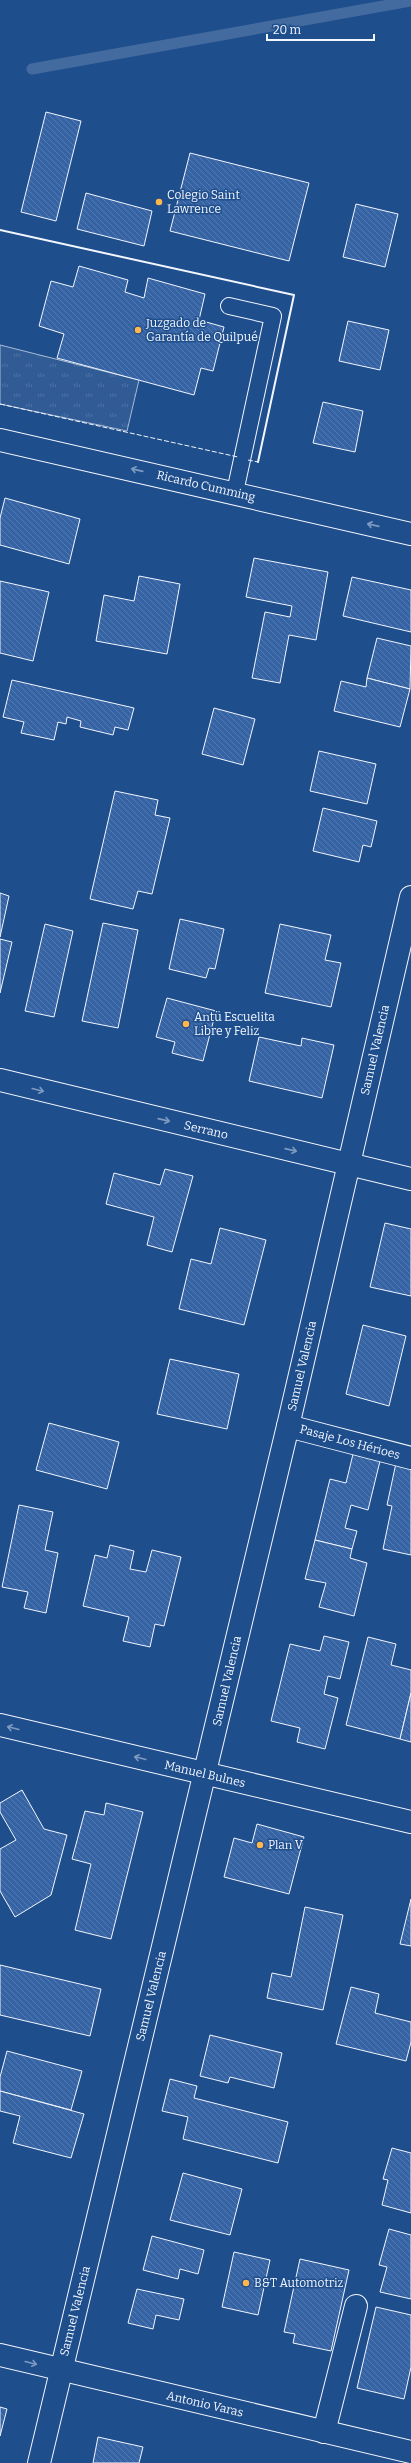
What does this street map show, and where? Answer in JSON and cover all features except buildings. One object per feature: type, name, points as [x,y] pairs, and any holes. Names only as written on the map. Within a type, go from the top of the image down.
[{"type":"main road","name":"Ricardo Cumming","points":[[0,440],[235,492],[411,534]]},
{"type":"main road","name":"Samuel Valencia","points":[[39,2463],[288,1426],[411,897]]},
{"type":"main road","name":"Serrano","points":[[0,1080],[411,1179]]},
{"type":"main road","name":"Pasaje Los Hérioes","points":[[288,1426],[411,1458]]},
{"type":"main road","name":"Manuel Bulnes","points":[[0,1724],[411,1822]]},
{"type":"main road","points":[[324,2432],[356,2306]]},
{"type":"main road","name":"Antonio Varas","points":[[0,2355],[411,2452]]},
{"type":"lane","points":[[229,306],[273,316],[235,492]]},
{"type":"green space","points":[[0,345],[139,380],[127,431],[0,404]]},
{"type":"waterway","points":[[32,69],[411,1]]},
{"type":"fence","points":[[0,404],[238,457]]},
{"type":"fence","points":[[248,460],[258,462]]},
{"type":"wall","points":[[0,230],[294,295],[258,462]]},
{"type":"place","name":"Colegio Saint Lawrence","points":[[159,202]]},
{"type":"place","name":"Juzgado de Garantía de Quilpué","points":[[138,330]]},
{"type":"place","name":"Antü Escuelita Libre y Feliz","points":[[186,1024]]},
{"type":"place","name":"Plan V","points":[[260,1845]]},
{"type":"place","name":"B&T Automotriz","points":[[246,2283]]}]
